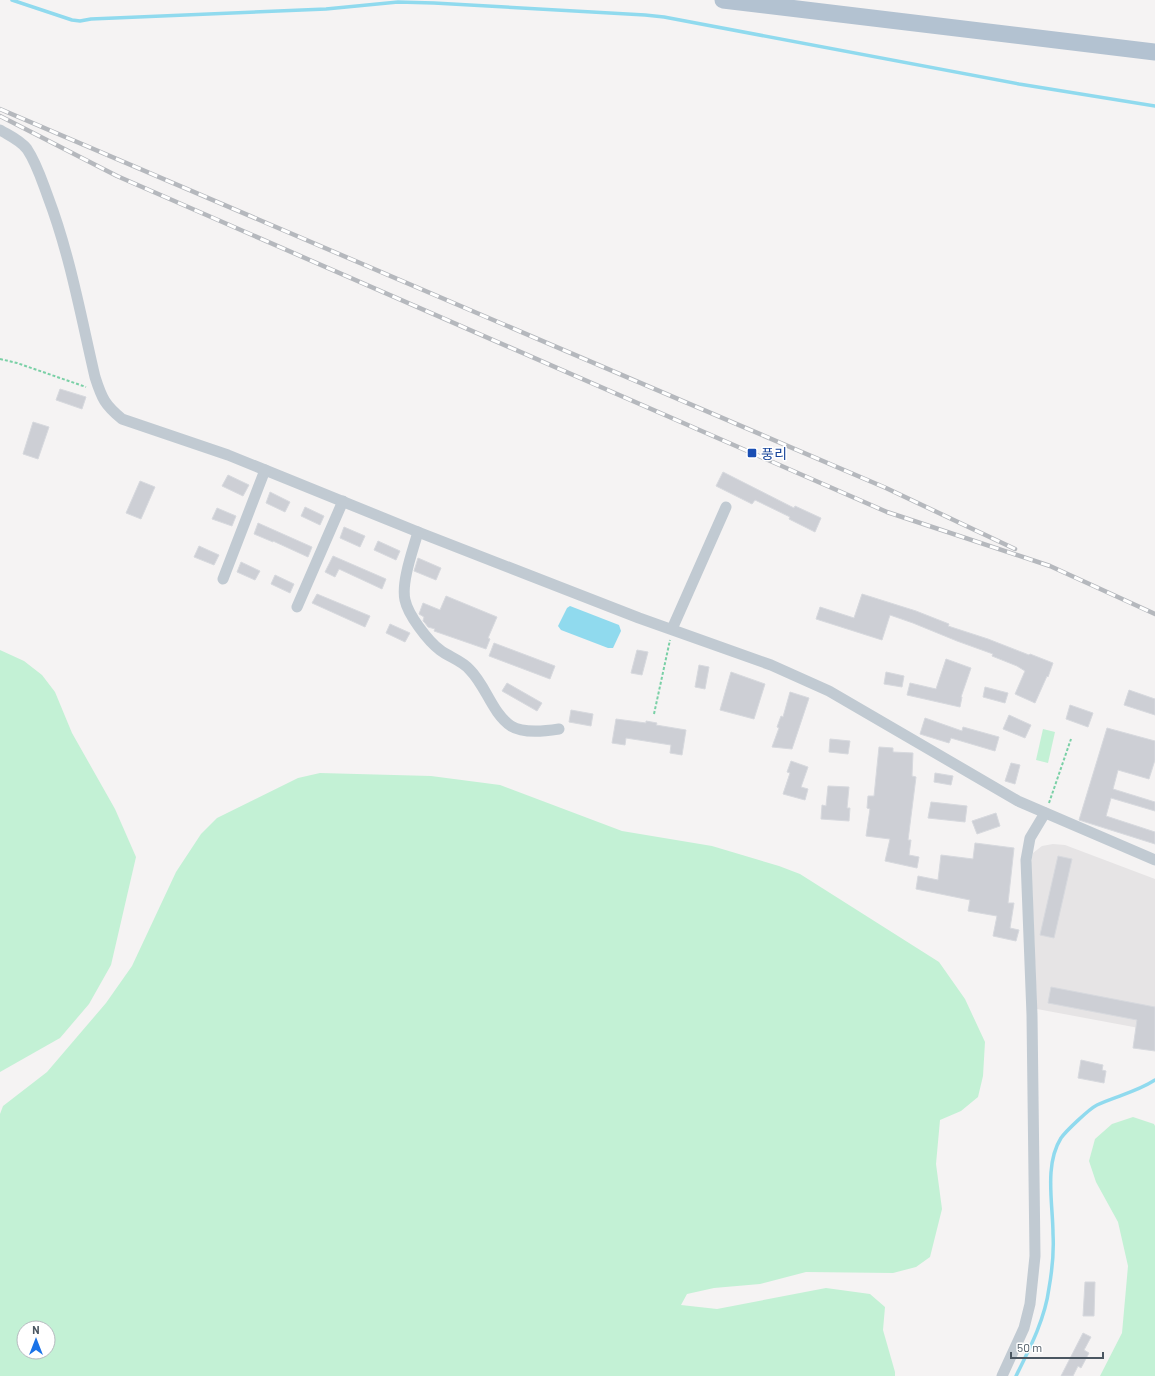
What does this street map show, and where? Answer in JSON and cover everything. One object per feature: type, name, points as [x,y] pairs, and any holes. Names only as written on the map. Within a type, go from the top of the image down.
[{"type":"main road","points":[[723,0],[1155,52]]},
{"type":"street","points":[[0,130],[19,141],[27,148],[35,162],[61,233],[95,377],[100,392],[109,408],[122,419],[228,455],[418,532],[639,618],[771,665],[829,691],[1018,801],[1155,860]]},
{"type":"street","points":[[223,579],[266,470]]},
{"type":"street","points":[[297,607],[343,501]]},
{"type":"street","points":[[672,629],[726,506]]},
{"type":"street","points":[[418,532],[409,561],[405,599],[409,611],[421,629],[438,649],[469,668],[480,682],[503,720],[513,727],[542,732],[559,728]]},
{"type":"street","points":[[1002,1376],[1024,1328],[1030,1304],[1035,1256],[1032,1016],[1026,860],[1030,838],[1045,813]]},
{"type":"path","points":[[0,359],[17,363],[100,392]]},
{"type":"path","points":[[654,714],[672,629]]},
{"type":"path","points":[[1045,813],[1071,739]]},
{"type":"shaded area","points":[[1053,844],[1065,845],[1155,879],[1155,1031],[1037,1009],[1031,863],[1033,853],[1042,846]]},
{"type":"green space","points":[[0,650],[24,661],[42,675],[55,692],[72,733],[115,809],[136,857],[111,965],[89,1004],[60,1038],[0,1072]]},
{"type":"green space","points":[[1043,729],[1055,732],[1048,763],[1036,760]]},
{"type":"green space","points":[[320,773],[431,776],[500,785],[622,831],[712,846],[779,866],[800,874],[939,962],[965,999],[985,1042],[983,1076],[978,1097],[961,1111],[940,1120],[936,1164],[942,1209],[930,1257],[916,1267],[893,1273],[806,1272],[760,1284],[714,1288],[687,1294],[681,1305],[717,1309],[826,1288],[870,1294],[885,1307],[883,1330],[895,1376],[0,1376],[0,1114],[3,1106],[47,1072],[106,1003],[132,966],[176,872],[201,834],[217,818],[298,778]]},
{"type":"green space","points":[[1133,1117],[1154,1124],[1155,1126],[1155,1376],[1100,1376],[1122,1333],[1128,1266],[1118,1222],[1096,1182],[1089,1161],[1095,1139],[1112,1124]]},
{"type":"water","points":[[570,606],[619,625],[621,631],[613,648],[608,648],[561,630],[558,626],[567,608]]},
{"type":"building","points":[[60,389],[86,397],[82,409],[56,400]]},
{"type":"building","points":[[33,422],[49,427],[38,459],[23,454]]},
{"type":"building","points":[[723,472],[794,508],[795,506],[821,518],[815,532],[789,519],[790,517],[755,500],[752,504],[716,486]]},
{"type":"building","points":[[228,475],[249,485],[243,496],[222,486]]},
{"type":"building","points":[[140,481],[155,487],[141,519],[126,513]]},
{"type":"building","points":[[270,492],[290,502],[285,512],[266,503]]},
{"type":"building","points":[[305,507],[324,516],[320,525],[301,516]]},
{"type":"building","points":[[217,508],[236,516],[232,526],[212,519]]},
{"type":"building","points":[[258,523],[312,547],[308,557],[254,534]]},
{"type":"building","points":[[344,527],[365,536],[360,547],[340,538]]},
{"type":"building","points":[[378,541],[400,551],[396,560],[374,550]]},
{"type":"building","points":[[199,546],[219,555],[214,565],[194,557]]},
{"type":"building","points":[[333,556],[386,579],[382,589],[339,569],[335,577],[325,572]]},
{"type":"building","points":[[418,558],[441,568],[436,580],[414,571]]},
{"type":"building","points":[[241,562],[260,571],[255,580],[237,572]]},
{"type":"building","points":[[275,575],[294,584],[290,593],[271,584]]},
{"type":"building","points":[[317,594],[370,616],[365,627],[312,603]]},
{"type":"building","points":[[862,594],[916,611],[949,624],[948,626],[1053,663],[1035,703],[1015,694],[1025,671],[1017,666],[992,656],[993,654],[913,623],[890,615],[882,640],[816,619],[820,607],[854,618]]},
{"type":"building","points":[[446,596],[497,617],[488,638],[490,639],[486,649],[434,631],[435,629],[428,627],[423,621],[424,617],[419,614],[423,603],[440,610]]},
{"type":"building","points":[[390,624],[410,633],[405,642],[386,633]]},
{"type":"building","points":[[494,643],[555,666],[550,679],[489,656]]},
{"type":"building","points":[[637,650],[648,652],[642,675],[631,673]]},
{"type":"building","points":[[946,659],[971,668],[961,697],[960,707],[907,695],[910,683],[936,689]]},
{"type":"building","points":[[699,665],[709,667],[705,689],[695,687]]},
{"type":"building","points":[[731,672],[765,684],[754,719],[720,710]]},
{"type":"building","points":[[886,672],[904,676],[902,687],[884,684]]},
{"type":"building","points":[[507,683],[542,703],[537,711],[502,691]]},
{"type":"building","points":[[985,687],[1008,693],[1005,703],[983,697]]},
{"type":"building","points":[[1129,690],[1155,699],[1155,715],[1124,705]]},
{"type":"building","points":[[790,692],[809,698],[792,749],[772,747],[779,728],[777,727],[781,716],[783,717]]},
{"type":"building","points":[[1070,705],[1093,713],[1088,727],[1066,719]]},
{"type":"building","points":[[571,710],[593,714],[591,726],[569,722]]},
{"type":"building","points":[[1009,715],[1031,725],[1025,738],[1003,729]]},
{"type":"building","points":[[925,718],[962,731],[963,727],[999,737],[995,751],[951,738],[949,743],[920,734]]},
{"type":"building","points":[[616,719],[646,723],[646,721],[657,723],[656,725],[686,730],[682,755],[670,753],[671,745],[626,738],[625,745],[612,743]]},
{"type":"building","points":[[1107,728],[1155,741],[1155,760],[1149,779],[1118,770],[1113,789],[1155,802],[1155,811],[1111,798],[1106,816],[1155,832],[1155,844],[1079,820]]},
{"type":"building","points":[[830,739],[850,741],[848,754],[829,752]]},
{"type":"building","points":[[879,747],[893,748],[893,752],[913,753],[912,776],[916,777],[908,840],[911,840],[909,855],[919,857],[917,868],[885,861],[890,839],[866,836],[870,809],[867,808],[868,796],[874,796]]},
{"type":"building","points":[[791,761],[808,767],[801,787],[808,789],[805,800],[783,794],[790,773],[787,772]]},
{"type":"building","points":[[1011,763],[1020,765],[1015,784],[1005,781]]},
{"type":"building","points":[[935,773],[953,776],[951,785],[934,782]]},
{"type":"building","points":[[828,786],[849,787],[847,808],[850,808],[849,821],[821,819],[822,805],[826,806]]},
{"type":"building","points":[[931,802],[967,806],[965,822],[928,818]]},
{"type":"building","points":[[996,813],[1000,826],[977,834],[972,821]]},
{"type":"building","points":[[975,843],[1014,848],[1008,903],[1014,903],[1010,928],[1019,930],[1016,941],[993,936],[997,916],[968,911],[970,900],[916,889],[918,876],[938,880],[941,855],[973,859]]},
{"type":"building","points":[[1058,856],[1072,859],[1054,938],[1040,935]]},
{"type":"building","points":[[1051,987],[1155,1007],[1155,1051],[1133,1048],[1137,1020],[1048,1003]]},
{"type":"building","points":[[1081,1060],[1103,1065],[1102,1070],[1106,1071],[1104,1083],[1078,1078]]},
{"type":"building","points":[[1085,1282],[1095,1282],[1094,1316],[1083,1316]]},
{"type":"building","points":[[1083,1333],[1091,1337],[1084,1350],[1089,1353],[1081,1368],[1078,1366],[1073,1376],[1061,1376]]},
{"type":"waterway","points":[[12,0],[72,20],[80,21],[91,19],[326,9],[398,2],[645,15],[664,17],[1019,84],[1155,106]]},
{"type":"waterway","points":[[1016,1376],[1036,1333],[1047,1300],[1052,1268],[1053,1247],[1051,1172],[1056,1149],[1061,1138],[1093,1107],[1141,1088],[1155,1080]]},
{"type":"railway","points":[[0,109],[886,488],[1015,549]]},
{"type":"railway","points":[[0,116],[117,176],[887,512],[1050,566],[1155,614]]},
{"type":"place","name":"풍리","points":[[752,453]]}]
